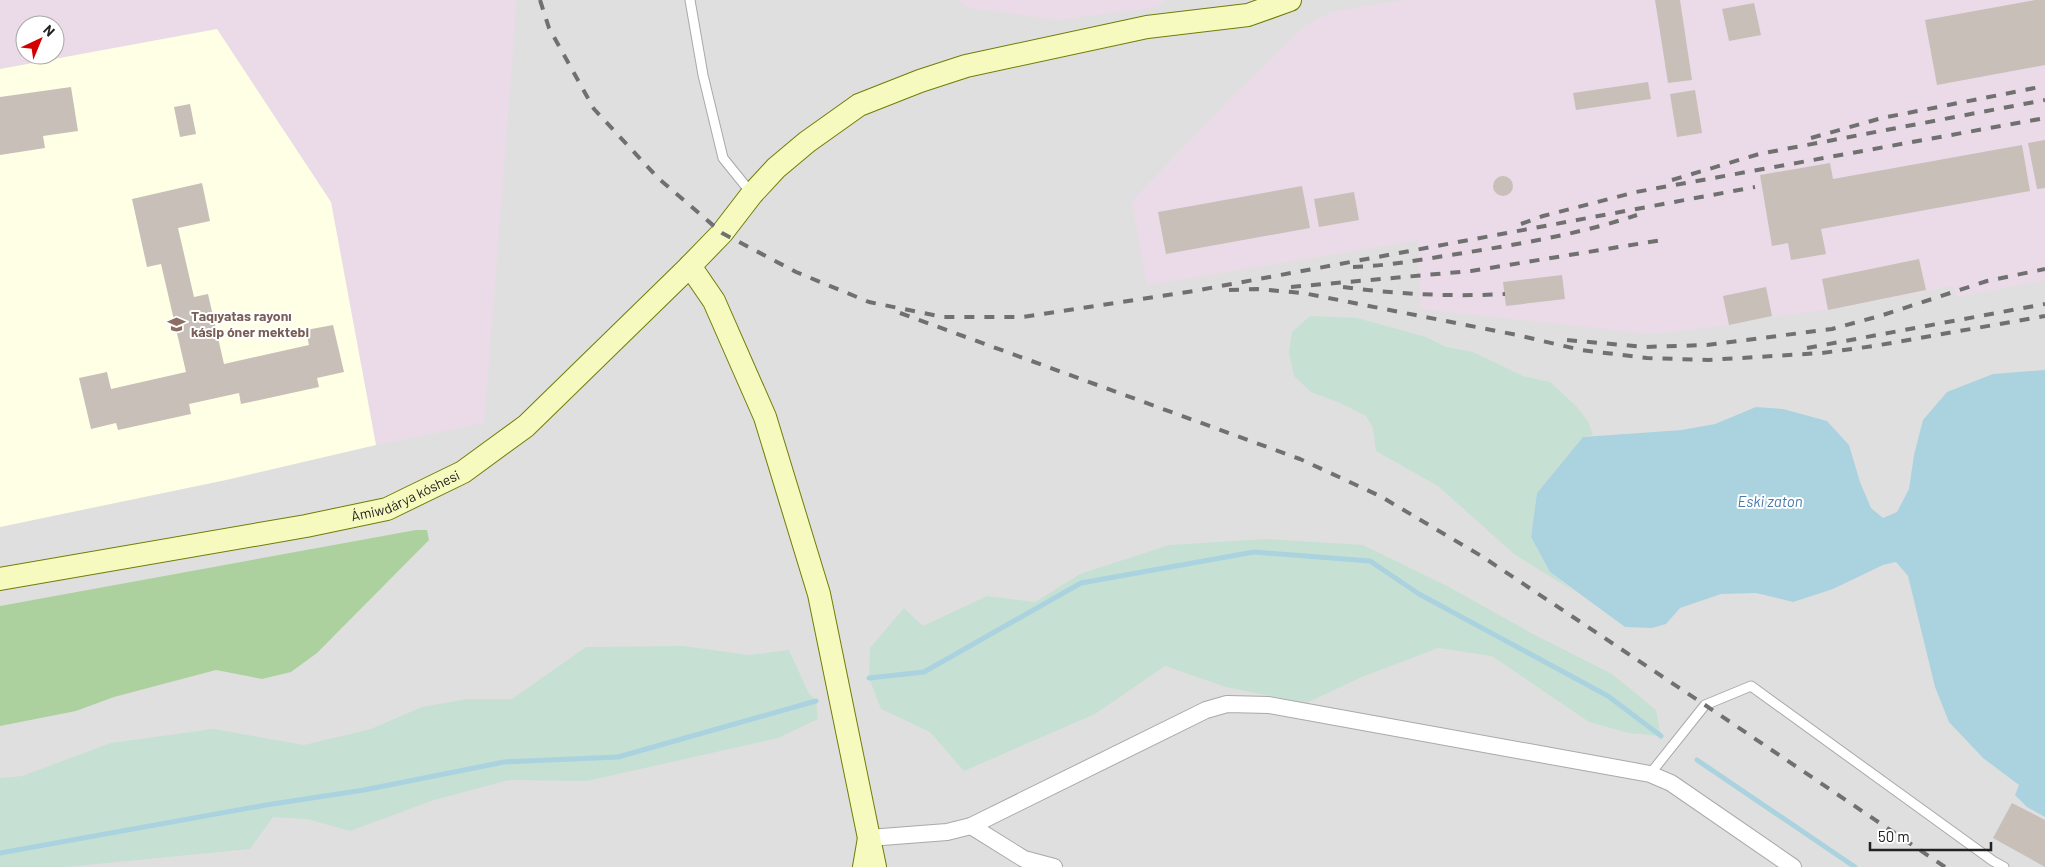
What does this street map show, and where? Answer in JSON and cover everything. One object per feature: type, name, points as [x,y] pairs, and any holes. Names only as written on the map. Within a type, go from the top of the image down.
[{"type":"street","name":"Ámiwdárya kóshesi","points":[[0,579],[306,526],[386,509],[463,472],[526,426],[722,233],[752,194],[776,168],[807,142],[858,105],[920,81],[966,66],[1147,27],[1248,15],[1290,0]]},
{"type":"street","points":[[690,266],[714,300],[765,417],[819,594],[875,867]]},
{"type":"street","points":[[869,838],[947,832],[971,826],[1206,710],[1227,704],[1269,705],[1650,774],[1671,783],[1793,867]]},
{"type":"street","points":[[971,826],[1024,859],[1054,867]]},
{"type":"street","points":[[864,867],[869,838]]},
{"type":"lane","points":[[690,0],[703,75],[723,158],[752,194]]},
{"type":"lane","points":[[1650,774],[1706,705],[1751,686],[1993,861],[2004,867]]},
{"type":"shaded area","points":[[0,0],[2045,0],[2045,867],[0,867]]},
{"type":"shaded area","points":[[0,0],[516,0],[484,423],[376,445],[331,202],[217,29],[65,57],[65,15],[15,15],[15,65],[22,65],[0,69]]},
{"type":"shaded area","points":[[959,0],[1165,0],[1157,7],[1058,20],[969,8]]},
{"type":"shaded area","points":[[1404,0],[2045,0],[2045,280],[1957,297],[1952,286],[1828,310],[1772,316],[1729,325],[1653,334],[1421,309],[1418,240],[1147,285],[1132,201],[1231,98],[1306,25],[1332,12]]},
{"type":"shaded area","name":"Taqıyatas rayonı kásip óner mektebi","points":[[217,29],[331,202],[376,445],[226,480],[0,527],[0,69],[22,65],[65,65],[65,57]]},
{"type":"shaded area","points":[[1310,316],[1357,318],[1426,337],[1446,347],[1473,352],[1523,376],[1550,382],[1576,406],[1588,421],[1593,435],[1583,437],[1537,493],[1531,537],[1550,572],[1575,592],[1514,554],[1438,486],[1376,451],[1373,428],[1366,416],[1338,402],[1311,392],[1294,376],[1289,353],[1292,332]]},
{"type":"shaded area","points":[[1266,539],[1363,545],[1449,587],[1533,634],[1612,674],[1656,710],[1661,736],[1629,733],[1589,722],[1492,656],[1438,648],[1362,677],[1306,703],[1226,687],[1165,666],[1095,714],[964,771],[930,732],[881,709],[869,678],[870,648],[904,608],[923,626],[987,596],[1035,602],[1080,574],[1169,545]]},
{"type":"shaded area","points":[[683,646],[749,655],[789,650],[808,692],[816,701],[818,719],[778,738],[587,781],[509,780],[434,800],[350,831],[307,819],[273,817],[250,849],[66,867],[0,867],[0,778],[22,776],[111,743],[213,729],[304,745],[371,729],[422,707],[467,699],[512,699],[586,647]]},
{"type":"green space","points":[[416,530],[427,530],[429,540],[317,653],[291,672],[262,679],[216,670],[114,697],[76,711],[0,726],[0,606]]},
{"type":"water","name":"Eski zaton","points":[[2045,370],[2045,817],[2027,807],[2015,795],[2019,785],[1983,758],[1949,722],[1935,687],[1908,576],[1896,562],[1883,565],[1833,589],[1793,602],[1756,593],[1721,594],[1680,608],[1666,624],[1652,628],[1625,627],[1550,572],[1531,537],[1537,493],[1583,437],[1682,430],[1715,424],[1756,407],[1783,409],[1827,421],[1849,445],[1860,482],[1871,508],[1883,518],[1897,512],[1909,489],[1914,455],[1923,420],[1947,392],[1993,374]]},
{"type":"building","points":[[1655,0],[1680,0],[1692,80],[1668,83]]},
{"type":"building","points":[[2035,0],[2045,0],[2045,65],[1937,85],[1925,20]]},
{"type":"building","points":[[1754,3],[1761,35],[1729,41],[1722,9]]},
{"type":"building","points":[[1648,82],[1651,99],[1576,110],[1573,93]]},
{"type":"building","points":[[71,87],[78,131],[43,136],[45,148],[0,155],[0,97]]},
{"type":"building","points":[[1695,90],[1702,133],[1677,137],[1670,94]]},
{"type":"building","points":[[190,104],[196,134],[180,137],[174,107]]},
{"type":"building","points":[[2045,140],[2045,188],[2037,189],[2028,143]]},
{"type":"building","points":[[2022,145],[2030,191],[1821,229],[1826,254],[1791,260],[1788,243],[1772,246],[1760,175],[1830,163],[1833,179]]},
{"type":"building","points":[[1499,176],[1507,176],[1513,182],[1513,190],[1507,196],[1499,196],[1493,190],[1493,182]]},
{"type":"building","points":[[202,183],[210,221],[178,228],[194,297],[208,294],[224,364],[309,345],[306,330],[333,325],[344,372],[317,378],[319,387],[241,404],[239,393],[189,404],[191,414],[118,430],[116,423],[91,429],[79,378],[107,372],[111,389],[186,372],[161,264],[147,267],[132,199]]},
{"type":"building","points":[[1302,186],[1310,228],[1166,254],[1158,212]]},
{"type":"building","points":[[1354,192],[1359,220],[1319,227],[1314,199]]},
{"type":"building","points":[[1919,259],[1926,290],[1828,310],[1822,279]]},
{"type":"building","points":[[1562,275],[1565,299],[1506,306],[1503,282]]},
{"type":"building","points":[[1766,287],[1772,316],[1729,325],[1723,296]]},
{"type":"building","points":[[2012,803],[2045,820],[2045,867],[1993,838]]},
{"type":"waterway","points":[[869,678],[924,672],[1081,583],[1254,552],[1370,561],[1419,594],[1608,696],[1661,736]]},
{"type":"waterway","points":[[0,853],[266,805],[364,790],[504,762],[618,757],[816,701]]},
{"type":"waterway","points":[[1697,760],[1855,867]]},
{"type":"railway","points":[[540,0],[549,28],[594,109],[658,178],[722,233],[796,272],[869,302],[943,317],[1022,317],[1194,291],[1755,187]]},
{"type":"railway","points":[[1811,138],[1882,118],[2045,86]]},
{"type":"railway","points":[[1672,180],[1759,154],[2045,100]]},
{"type":"railway","points":[[1521,224],[1543,216],[1636,192],[2045,118]]},
{"type":"railway","points":[[1353,267],[1402,262],[1521,243],[1568,234],[1637,215]]},
{"type":"railway","points":[[1291,287],[1471,271],[1662,240]]},
{"type":"railway","points":[[1567,340],[1645,347],[1707,345],[1832,329],[1883,315],[1987,281],[2045,269]]},
{"type":"railway","points":[[1343,287],[1424,294],[1505,294]]},
{"type":"railway","points":[[1229,290],[1257,289],[1303,293],[1517,335],[1581,350],[1647,358],[1708,360],[1822,353],[1874,346],[2045,316]]},
{"type":"railway","points":[[1807,348],[2045,304]]},
{"type":"railway","points":[[900,313],[1300,459],[1380,496],[1483,557],[1945,867]]},
{"type":"place","name":"Taqıyatas rayonı kásip óner mektebi","points":[[177,324]]}]
